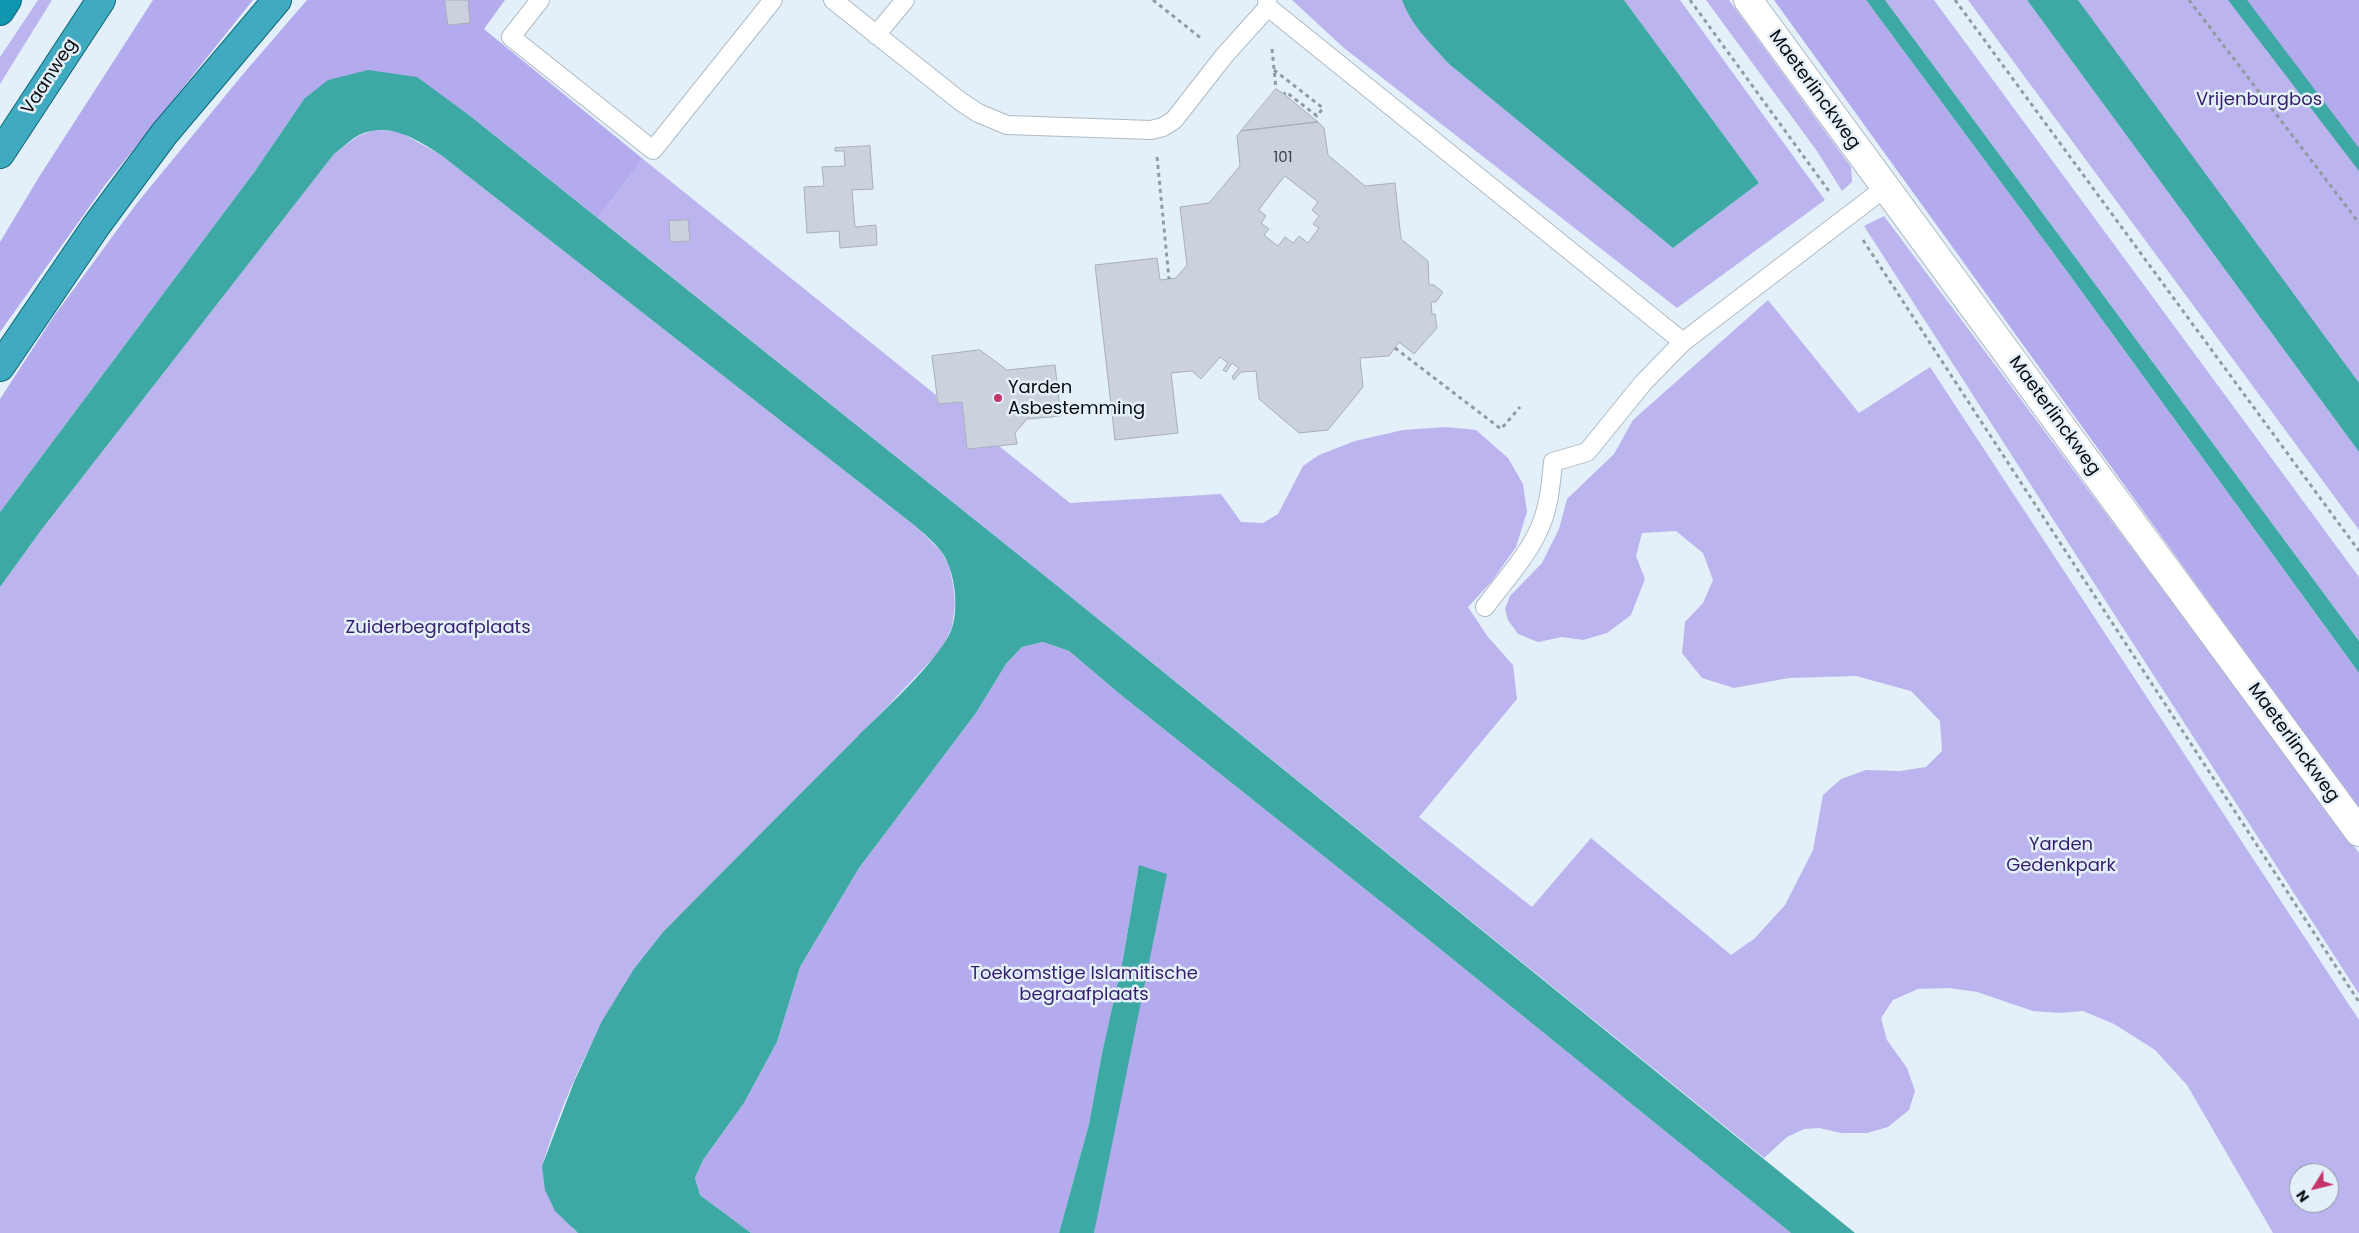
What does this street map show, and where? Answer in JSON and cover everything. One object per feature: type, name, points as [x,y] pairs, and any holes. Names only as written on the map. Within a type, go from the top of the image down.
[{"type":"highway","points":[[0,11],[7,0]]},
{"type":"highway","name":"Vaanweg","points":[[0,154],[100,0]]},
{"type":"highway","points":[[0,367],[91,234],[164,134],[278,0]]},
{"type":"street","name":"Maeterlinckweg","points":[[1748,0],[2359,832]]},
{"type":"lane","points":[[540,0],[511,37],[653,150],[773,0]]},
{"type":"lane","points":[[833,0],[960,101],[993,120],[1007,125],[1154,129],[1163,127],[1174,120],[1268,3],[1683,342]]},
{"type":"lane","points":[[876,35],[905,0]]},
{"type":"lane","points":[[1486,607],[1533,541],[1541,526],[1551,485],[1553,462],[1587,452],[1643,383],[1683,342],[1886,187]]},
{"type":"path","points":[[1153,0],[1224,56]]},
{"type":"path","points":[[1690,0],[1848,216],[2359,1002]]},
{"type":"path","points":[[1955,0],[2359,551]]},
{"type":"path","points":[[2189,0],[2359,223]]},
{"type":"path","points":[[1276,89],[1274,70],[1323,108],[1317,116],[1286,92],[1284,94]]},
{"type":"path","points":[[1154,129],[1169,279]]},
{"type":"path","points":[[1395,348],[1501,430],[1520,407]]},
{"type":"green space","points":[[38,0],[52,0],[0,84],[0,57]]},
{"type":"green space","points":[[153,0],[253,0],[105,185],[0,332],[0,242],[39,177]]},
{"type":"green space","points":[[307,0],[505,0],[484,29],[643,159],[598,218],[469,115],[417,78],[304,99],[255,171],[0,512],[0,399],[54,316],[137,203]]},
{"type":"green space","points":[[1292,0],[1402,0],[1417,26],[1449,64],[1673,248],[1759,183],[1624,0],[1680,0],[1825,200],[1677,308],[1344,48]]},
{"type":"green space","points":[[1706,0],[1729,0],[1851,167],[1852,182],[1842,191],[1817,151]]},
{"type":"green space","points":[[1774,0],[1866,0],[2066,270],[2359,673],[2359,810]]},
{"type":"green space","points":[[1885,0],[1934,0],[2359,577],[2359,641]]},
{"type":"green space","points":[[1968,0],[2027,0],[2359,452],[2359,530]]},
{"type":"green space","name":"Vrijenburgbos","points":[[2061,0],[2359,0],[2359,406]]},
{"type":"green space","points":[[2247,0],[2359,0],[2359,148]]},
{"type":"green space","name":"Zuiderbegraafplaats","points":[[375,130],[398,131],[441,155],[914,525],[941,551],[949,566],[955,604],[952,627],[941,650],[884,710],[663,932],[624,987],[577,1073],[564,1103],[542,1166],[573,1229],[578,1233],[0,1233],[0,587],[42,529],[334,154],[358,136]]},
{"type":"green space","name":"Yarden Gedenkpark","points":[[643,159],[936,395],[938,404],[962,402],[967,449],[999,446],[1070,503],[1221,494],[1241,522],[1263,523],[1278,514],[1303,466],[1319,455],[1355,441],[1403,430],[1446,427],[1476,430],[1508,458],[1523,484],[1527,512],[1516,547],[1492,581],[1468,607],[1488,637],[1513,665],[1517,699],[1419,817],[1532,907],[1591,838],[1731,955],[1755,938],[1785,905],[1813,850],[1823,795],[1841,779],[1866,770],[1900,771],[1926,767],[1942,751],[1940,721],[1911,691],[1856,676],[1789,678],[1734,688],[1702,678],[1682,653],[1685,622],[1703,603],[1713,580],[1703,553],[1676,531],[1642,533],[1636,556],[1645,579],[1631,615],[1607,633],[1583,640],[1562,637],[1538,642],[1518,634],[1508,620],[1505,609],[1510,596],[1542,563],[1559,529],[1567,499],[1614,454],[1633,420],[1768,300],[1859,413],[1930,367],[2359,1020],[2359,1233],[2273,1233],[2187,1085],[2155,1050],[2114,1024],[2083,1011],[2059,1013],[2033,1011],[1977,992],[1949,988],[1918,989],[1893,1000],[1881,1018],[1887,1040],[1907,1068],[1915,1091],[1909,1110],[1888,1127],[1867,1133],[1841,1133],[1819,1128],[1804,1129],[1787,1137],[1764,1158],[1050,580],[598,218]]},
{"type":"green space","points":[[1884,216],[2359,853],[2359,994],[1864,226]]},
{"type":"green space","name":"Toekomstige Islamitische begraafplaats","points":[[1043,642],[1069,651],[1121,695],[1424,936],[1791,1233],[1094,1233],[1139,865],[1123,959],[1102,1053],[1089,1124],[1059,1233],[751,1233],[700,1195],[695,1178],[703,1160],[744,1103],[777,1042],[800,967],[859,868],[976,713],[1006,664],[1022,647]]},
{"type":"shaded area","points":[[1402,0],[1624,0],[1759,183],[1673,248],[1449,64],[1416,26]]},
{"type":"shaded area","points":[[1866,0],[1885,0],[2359,641],[2359,673],[2066,270]]},
{"type":"shaded area","points":[[2027,0],[2078,0],[2359,383],[2359,452]]},
{"type":"shaded area","points":[[2228,0],[2247,0],[2359,148],[2359,171]]},
{"type":"shaded area","points":[[368,70],[417,77],[469,115],[1050,580],[1855,1233],[1791,1233],[1424,936],[1121,695],[1069,651],[1043,642],[1022,647],[1006,664],[976,713],[859,868],[800,967],[777,1042],[744,1103],[703,1160],[695,1178],[700,1195],[751,1233],[578,1233],[555,1211],[545,1190],[542,1166],[574,1082],[602,1021],[634,969],[663,932],[924,669],[946,641],[952,628],[955,609],[954,588],[950,568],[941,551],[914,525],[441,155],[412,138],[392,131],[381,130],[359,135],[334,154],[42,529],[0,587],[0,512],[255,171],[304,99],[328,80]]},
{"type":"shaded area","points":[[1139,865],[1167,874],[1094,1233],[1059,1233],[1089,1124],[1102,1053],[1123,959]]},
{"type":"building","points":[[445,0],[468,0],[470,23],[448,25]]},
{"type":"building","points":[[1276,89],[1318,122],[1241,131]]},
{"type":"building","points":[[1318,122],[1324,128],[1328,155],[1365,186],[1395,183],[1401,239],[1428,261],[1429,285],[1434,285],[1443,292],[1436,302],[1431,302],[1432,314],[1435,314],[1437,328],[1414,354],[1399,342],[1389,356],[1360,358],[1363,387],[1328,430],[1299,433],[1259,399],[1256,371],[1241,372],[1234,380],[1232,377],[1239,368],[1232,363],[1226,372],[1223,370],[1228,363],[1220,357],[1201,379],[1192,371],[1171,373],[1178,433],[1115,440],[1095,265],[1157,258],[1160,280],[1176,278],[1187,265],[1180,207],[1209,203],[1240,166],[1237,136],[1241,131]],"holes":[[[1285,176],[1318,202],[1312,210],[1319,216],[1313,224],[1319,228],[1308,243],[1299,236],[1293,243],[1285,237],[1278,246],[1264,235],[1269,229],[1261,223],[1266,216],[1259,210]]]},
{"type":"building","points":[[870,146],[873,189],[852,190],[855,227],[876,225],[877,245],[840,248],[839,231],[807,233],[804,187],[824,186],[822,167],[845,166],[844,151],[835,151],[835,148]]},
{"type":"building","points":[[688,220],[690,241],[670,242],[669,221]]},
{"type":"building","name":"Yarden Asbestemming","points":[[980,350],[1007,370],[1055,365],[1061,416],[1027,419],[1015,433],[1017,444],[967,449],[962,402],[938,404],[932,356]]},
{"type":"place","name":"Yarden Asbestemming","points":[[998,398]]}]
